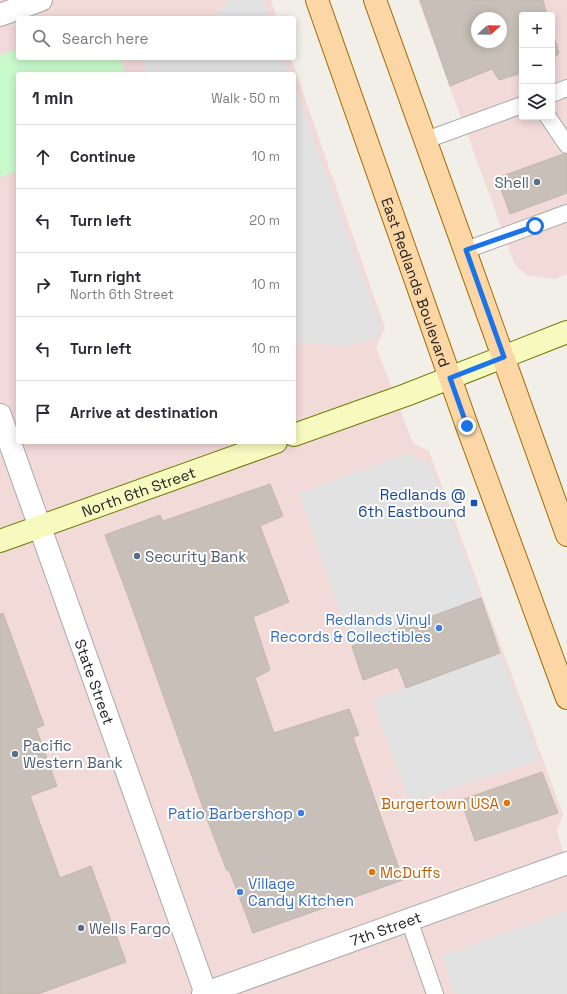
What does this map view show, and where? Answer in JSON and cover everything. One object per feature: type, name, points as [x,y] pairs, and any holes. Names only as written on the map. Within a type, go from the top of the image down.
[{"type":"main road","name":"East Redlands Boulevard","points":[[317,0],[450,378],[567,698]]},
{"type":"main road","points":[[375,0],[466,250],[567,535]]},
{"type":"main road","points":[[296,434],[450,378],[567,332]]},
{"type":"main road","name":"North 6th Street","points":[[0,540],[270,444]]},
{"type":"street","points":[[0,15],[41,0]]},
{"type":"street","name":"State Street","points":[[0,416],[205,994]]},
{"type":"street","name":"7th Street","points":[[205,994],[567,863]]},
{"type":"lane","points":[[555,93],[567,88]]},
{"type":"lane","points":[[426,140],[519,106]]},
{"type":"lane","points":[[550,120],[567,145]]},
{"type":"lane","points":[[466,250],[566,218]]},
{"type":"lane","points":[[409,920],[435,994]]},
{"type":"shaded area","points":[[0,0],[271,0],[276,16],[16,16],[16,60],[292,60],[296,72],[16,72],[16,444],[296,444],[296,72],[385,328],[376,347],[413,443],[429,451],[563,814],[557,831],[567,866],[567,994],[0,994]]},
{"type":"shaded area","points":[[229,0],[263,0],[269,16],[214,16]]},
{"type":"shaded area","points":[[418,0],[567,0],[567,274],[555,279],[528,276],[515,265]]},
{"type":"shaded area","points":[[143,60],[285,60],[289,72],[146,72]]},
{"type":"shaded area","points":[[296,91],[381,327],[375,339],[346,346],[296,342]]},
{"type":"shaded area","points":[[408,453],[430,464],[481,598],[352,646],[299,493]]},
{"type":"shaded area","points":[[500,653],[540,760],[410,802],[372,700]]},
{"type":"shaded area","points":[[567,911],[567,994],[455,994],[441,956]]},
{"type":"green space","points":[[16,50],[16,60],[121,60],[125,72],[16,72],[16,172],[0,177],[0,55]]},
{"type":"building","points":[[420,0],[543,0],[546,12],[519,12],[519,74],[499,80],[492,69],[450,86]]},
{"type":"building","points":[[555,40],[559,53],[555,57]]},
{"type":"building","points":[[563,154],[567,154],[567,193],[510,214],[497,178]]},
{"type":"building","points":[[270,484],[283,516],[260,526],[289,602],[253,617],[270,670],[255,678],[274,733],[349,709],[359,735],[353,737],[403,880],[253,933],[229,870],[227,871],[207,819],[105,535],[160,515],[163,521]]},
{"type":"building","points":[[481,598],[500,653],[406,688],[398,667],[363,680],[352,646]]},
{"type":"building","points":[[3,613],[44,725],[36,728],[57,786],[30,796],[60,878],[91,866],[126,962],[38,994],[0,994],[0,614]]},
{"type":"building","points":[[542,772],[558,813],[475,841],[461,800]]},
{"type":"place","name":"Shell","points":[[537,182]]},
{"type":"place","name":"Redlands @ 6th Eastbound","points":[[474,503]]},
{"type":"place","name":"Security Bank","points":[[137,556]]},
{"type":"place","name":"Redlands Vinyl Records & Collectibles","points":[[439,628]]},
{"type":"place","name":"Pacific Western Bank","points":[[15,754]]},
{"type":"place","name":"Burgertown USA","points":[[507,803]]},
{"type":"place","name":"Patio Barbershop","points":[[301,813]]},
{"type":"place","name":"McDuffs","points":[[372,872]]},
{"type":"place","name":"Village Candy Kitchen","points":[[240,892]]},
{"type":"place","name":"Wells Fargo","points":[[81,928]]},
{"type":"route","points":[[467,426],[450,378],[504,357],[466,250],[535,226]]}]
